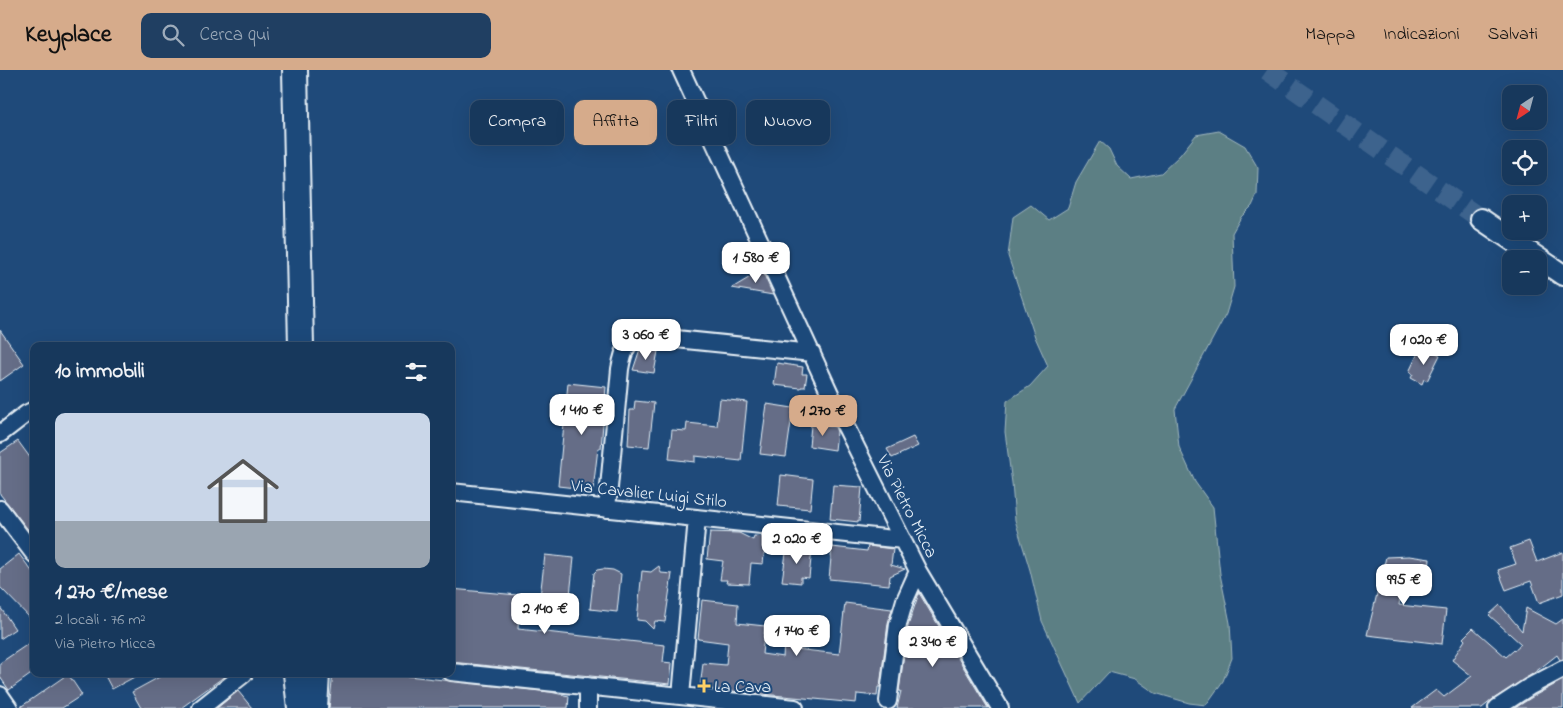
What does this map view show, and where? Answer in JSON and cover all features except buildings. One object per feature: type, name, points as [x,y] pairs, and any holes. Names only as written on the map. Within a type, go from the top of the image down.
[{"type":"highway","points":[[295,70],[301,342]]},
{"type":"highway","points":[[295,677],[308,708]]},
{"type":"main road","points":[[1481,219],[1563,276]]},
{"type":"street","name":"Via Pietro Micca","points":[[681,70],[839,413],[918,571],[1000,708]]},
{"type":"street","points":[[607,508],[622,356],[631,342],[638,336],[812,354]]},
{"type":"street","points":[[0,434],[30,412]]},
{"type":"street","name":"Via Cavalier Luigi Stilo","points":[[455,492],[903,540]]},
{"type":"street","points":[[0,509],[30,549]]},
{"type":"street","points":[[681,696],[697,518]]},
{"type":"street","points":[[888,702],[898,624],[905,600],[918,571]]},
{"type":"street","points":[[1497,708],[1529,687],[1563,669]]},
{"type":"street","points":[[455,672],[795,708]]},
{"type":"street","points":[[201,708],[240,677]]},
{"type":"street","points":[[295,677],[296,708]]},
{"type":"street","points":[[319,708],[321,677]]},
{"type":"street","points":[[588,686],[588,708]]},
{"type":"street","points":[[0,696],[9,708]]},
{"type":"green space","points":[[1219,131],[1245,146],[1258,168],[1257,195],[1252,206],[1241,217],[1232,233],[1234,287],[1226,314],[1175,409],[1179,447],[1195,482],[1213,507],[1220,574],[1230,623],[1232,658],[1223,681],[1206,705],[1189,703],[1155,693],[1135,679],[1109,672],[1080,703],[1042,621],[1030,570],[1015,520],[1005,432],[1007,401],[1030,386],[1048,366],[1035,337],[1008,256],[1013,217],[1031,205],[1049,220],[1068,208],[1076,182],[1100,141],[1109,149],[1117,166],[1131,179],[1161,173],[1180,155],[1196,135]]},
{"type":"tunnel","points":[[1267,70],[1481,219]]},
{"type":"place","name":"La Cava","points":[[704,686]]}]
